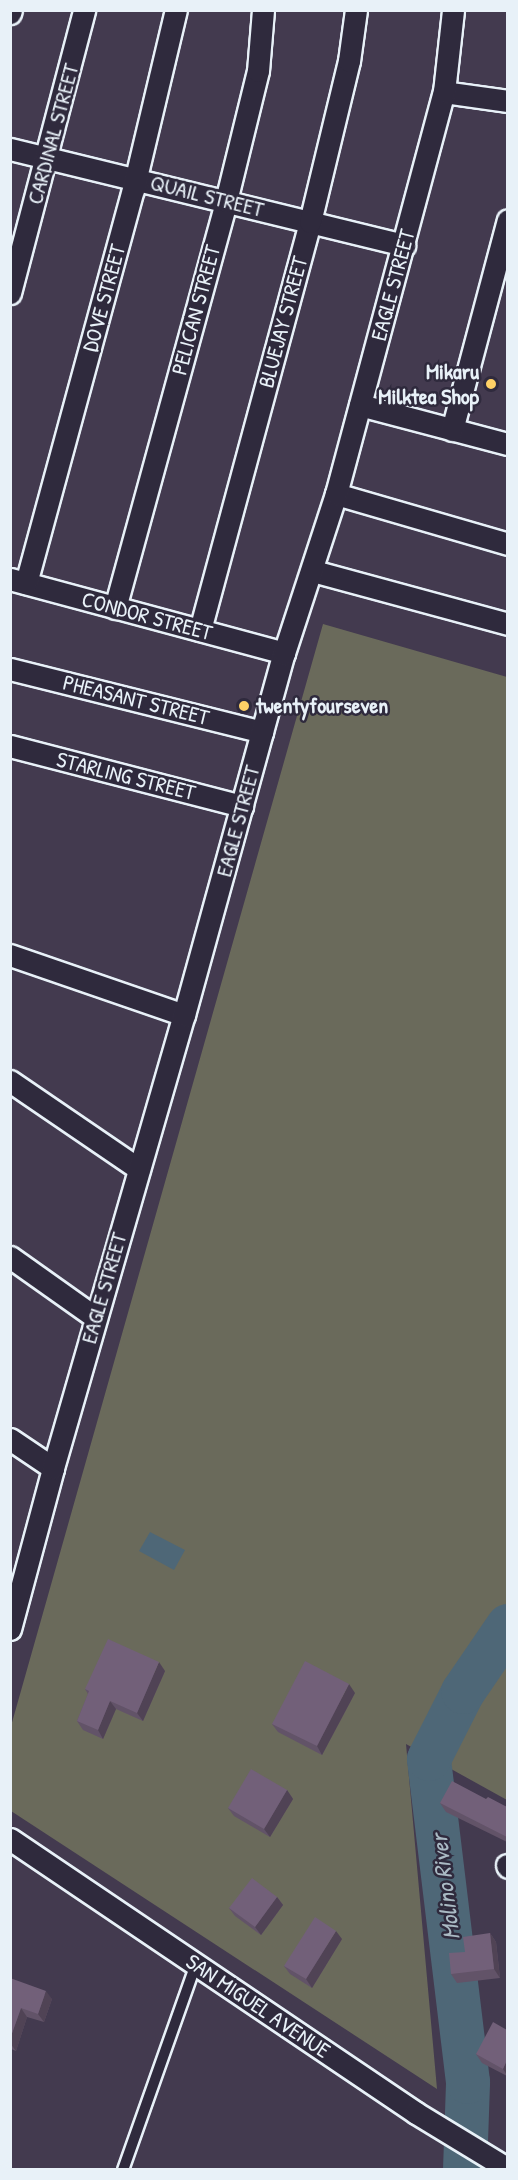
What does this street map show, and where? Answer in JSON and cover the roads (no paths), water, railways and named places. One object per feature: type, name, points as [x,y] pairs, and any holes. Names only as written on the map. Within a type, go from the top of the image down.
[{"type":"street","name":"CARDINAL STREET","points":[[10,293],[84,10]]},
{"type":"street","name":"DOVE STREET","points":[[18,581],[136,178],[176,10]]},
{"type":"street","name":"PELICAN STREET","points":[[115,608],[226,201],[258,71],[263,10]]},
{"type":"street","name":"BLUEJAY STREET","points":[[200,630],[310,222],[349,62],[356,10]]},
{"type":"street","name":"EAGLE STREET","points":[[11,1629],[52,1468],[184,1015],[284,653],[313,571],[336,494],[404,245],[444,92],[453,10]]},
{"type":"street","points":[[444,92],[507,101]]},
{"type":"street","name":"QUAIL STREET","points":[[10,149],[404,245]]},
{"type":"street","points":[[452,430],[507,220]]},
{"type":"street","points":[[360,405],[507,444]]},
{"type":"street","points":[[336,494],[507,544]]},
{"type":"street","points":[[313,571],[507,624]]},
{"type":"street","name":"CONDOR STREET","points":[[18,581],[284,653]]},
{"type":"street","name":"PHEASANT STREET","points":[[10,669],[262,732]]},
{"type":"street","name":"STARLING STREET","points":[[10,746],[242,806]]},
{"type":"street","points":[[10,955],[184,1015]]},
{"type":"street","points":[[10,1081],[139,1169]]},
{"type":"street","points":[[10,1257],[96,1317]]},
{"type":"street","points":[[10,1439],[52,1468]]},
{"type":"street","name":"SAN MIGUEL AVENUE","points":[[10,1839],[416,2113],[503,2166]]},
{"type":"lane","points":[[123,2169],[196,1964]]},
{"type":"water","points":[[150,1532],[185,1550],[174,1570],[139,1551]]},
{"type":"waterway","name":"Molino River","points":[[465,2170],[468,2082],[429,1759],[463,1692],[508,1626]]},
{"type":"place","name":"Mikaru Milktea Shop","points":[[491,384]]},
{"type":"place","name":"twentyfourseven","points":[[244,706]]}]
